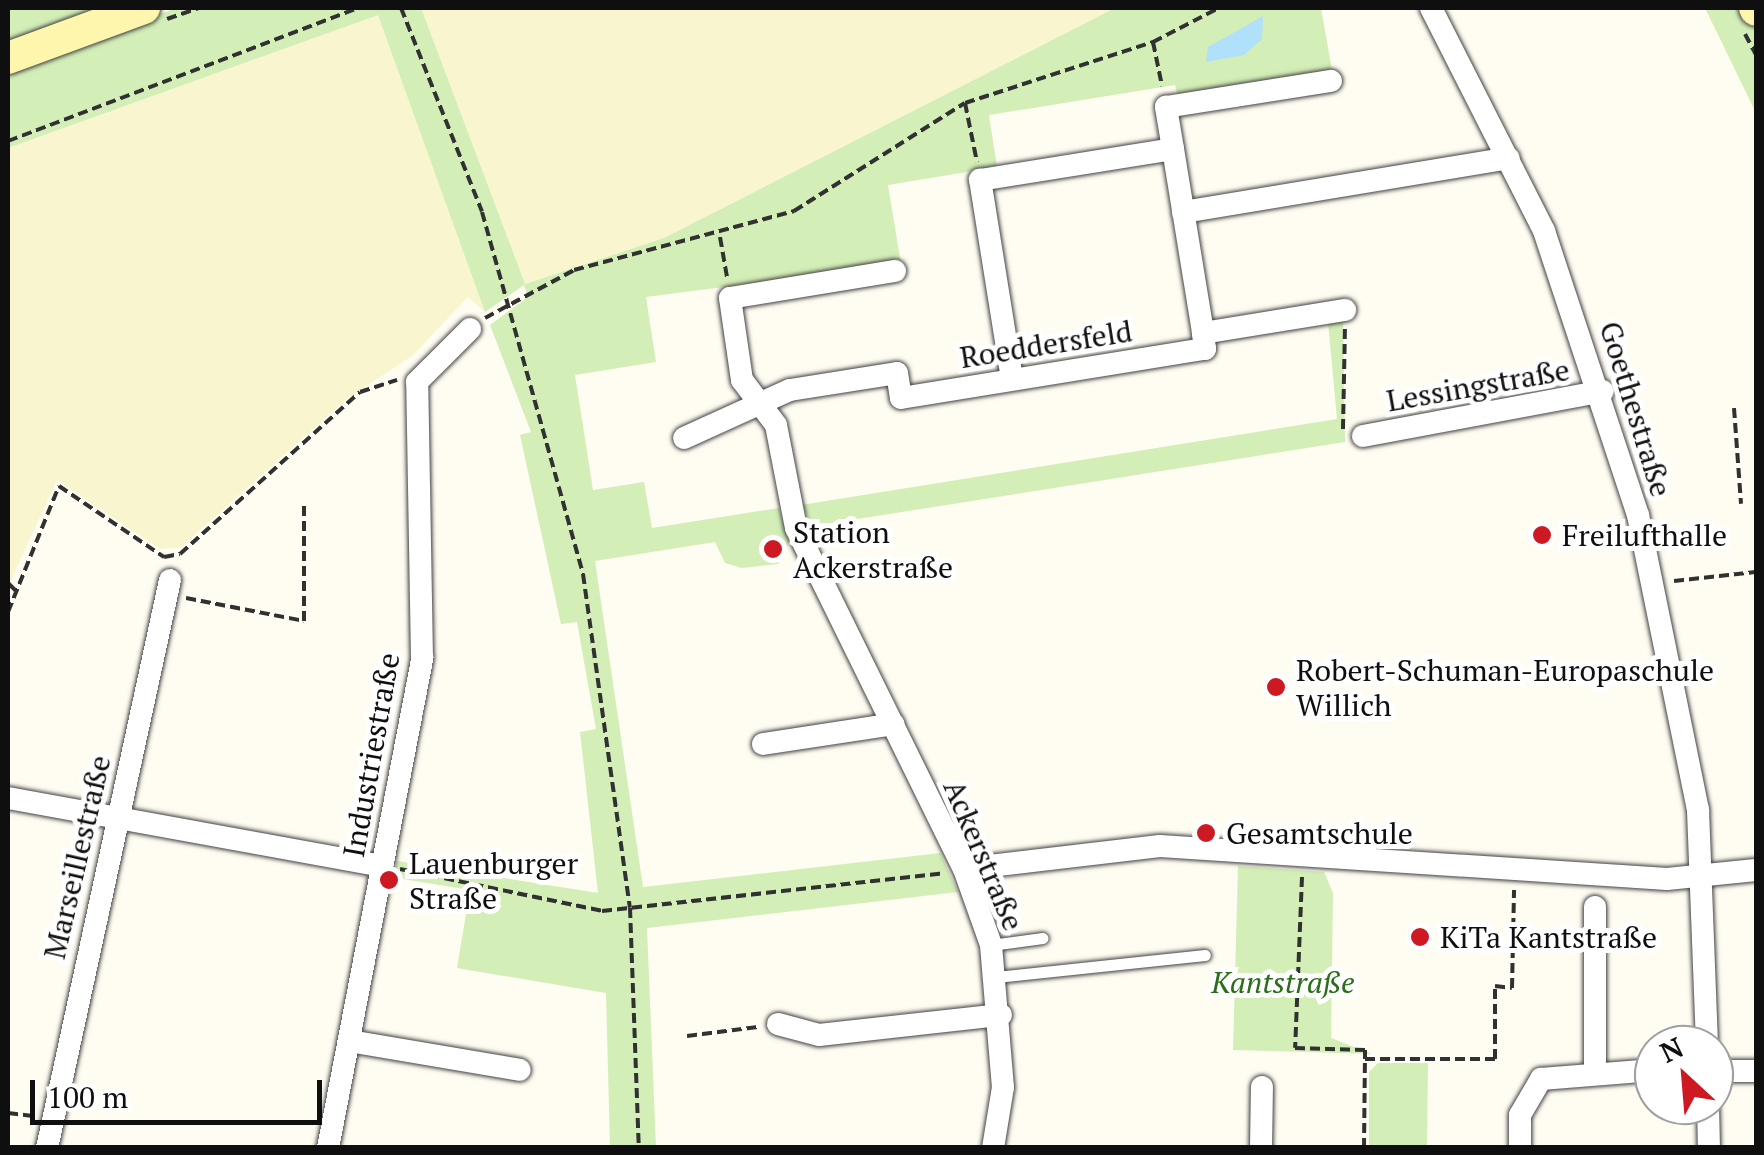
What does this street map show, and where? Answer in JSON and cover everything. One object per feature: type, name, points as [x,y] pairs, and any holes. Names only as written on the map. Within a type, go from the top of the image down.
[{"type":"main road","points":[[8,58],[144,8]]},
{"type":"street","name":"Goethestraße","points":[[1431,8],[1509,158],[1604,391],[1654,583],[1698,810],[1706,1025]]},
{"type":"street","points":[[1203,333],[1166,107],[1331,81]]},
{"type":"street","points":[[1012,379],[980,180],[1173,150]]},
{"type":"street","points":[[1183,212],[1509,158]]},
{"type":"street","points":[[762,405],[742,380],[730,298],[895,271]]},
{"type":"street","name":"Roeddersfeld","points":[[684,438],[790,390],[897,372],[901,398],[1205,348],[1203,333],[1346,310]]},
{"type":"street","points":[[417,382],[470,329]]},
{"type":"street","name":"Industriestraße","points":[[328,1148],[422,658],[417,382]]},
{"type":"street","name":"Lessingstraße","points":[[1364,436],[1604,391]]},
{"type":"street","name":"Ackerstraße","points":[[762,405],[776,425],[796,528],[964,869],[991,945],[1001,1016],[993,1148]]},
{"type":"street","name":"Marseillestraße","points":[[48,1148],[51,1118],[168,587]]},
{"type":"street","points":[[762,744],[892,724]]},
{"type":"street","points":[[8,798],[118,812],[381,866]]},
{"type":"street","points":[[964,869],[1160,846],[1302,851],[1700,877],[1756,870]]},
{"type":"street","points":[[1595,907],[1595,1069]]},
{"type":"street","points":[[778,1024],[820,1036],[1001,1016]]},
{"type":"street","points":[[349,1041],[520,1070]]},
{"type":"street","points":[[1520,1148],[1520,1115],[1542,1079],[1595,1069],[1634,1070]]},
{"type":"street","points":[[1260,1148],[1262,1087]]},
{"type":"lane","points":[[991,945],[1043,938]]},
{"type":"lane","points":[[996,977],[1205,955]]},
{"type":"path","points":[[8,141],[358,8]]},
{"type":"path","points":[[401,8],[511,301],[583,574],[630,908],[639,1148]]},
{"type":"path","points":[[470,329],[511,301],[574,270],[720,238],[794,211],[965,103],[1152,42],[1219,8]]},
{"type":"path","points":[[1152,42],[1166,107]]},
{"type":"path","points":[[965,103],[980,180]]},
{"type":"path","points":[[720,238],[730,298]]},
{"type":"path","points":[[1346,310],[1343,438],[1364,436]]},
{"type":"path","points":[[8,612],[59,486],[164,557],[180,554],[360,392],[417,382]]},
{"type":"path","points":[[1734,408],[1741,504]]},
{"type":"path","points":[[168,587],[304,621],[304,505]]},
{"type":"path","points":[[1654,583],[1756,572]]},
{"type":"path","points":[[8,583],[16,591]]},
{"type":"path","points":[[1302,851],[1295,1048],[1365,1050],[1364,1148]]},
{"type":"path","points":[[381,866],[630,908],[964,869]]},
{"type":"path","points":[[1365,1059],[1494,1059],[1495,986],[1512,988],[1514,867]]},
{"type":"path","points":[[687,1036],[778,1024]]},
{"type":"path","points":[[8,1113],[51,1118]]},
{"type":"shaded area","points":[[421,8],[1115,8],[664,238],[524,284]]},
{"type":"shaded area","points":[[379,14],[485,312],[468,297],[412,356],[348,398],[181,547],[160,549],[57,480],[8,587],[8,148]]},
{"type":"green space","points":[[8,8],[111,8],[8,46]]},
{"type":"green space","points":[[176,8],[421,8],[525,284],[664,238],[1115,8],[1321,8],[1333,76],[1179,101],[1175,85],[989,115],[997,167],[888,185],[901,264],[646,297],[656,362],[575,375],[593,490],[644,482],[652,528],[779,508],[789,543],[778,564],[742,568],[725,563],[715,542],[595,561],[643,887],[940,853],[958,892],[647,928],[656,1147],[610,1147],[606,993],[457,968],[470,890],[403,879],[392,886],[397,861],[598,893],[580,732],[596,729],[577,622],[561,624],[520,435],[531,432],[490,325],[528,297],[524,285],[485,312],[378,15],[8,148],[8,71]]},
{"type":"green space","points":[[1705,8],[1747,8],[1754,20],[1756,113]]},
{"type":"green space","points":[[1343,319],[1345,442],[813,526],[801,505],[1337,419],[1328,322]]},
{"type":"green space","name":"Kantstraße","points":[[1238,866],[1324,872],[1333,893],[1331,1038],[1372,1054],[1233,1050]]},
{"type":"green space","points":[[1378,1063],[1428,1063],[1427,1147],[1369,1147],[1369,1072]]},
{"type":"water","points":[[1263,16],[1262,39],[1244,55],[1206,62],[1208,47]]},
{"type":"place","name":"Freilufthalle","points":[[1542,535]]},
{"type":"place","name":"Station Ackerstraße","points":[[773,549]]},
{"type":"place","name":"Robert-Schuman-Europaschule Willich","points":[[1276,687]]},
{"type":"place","name":"Gesamtschule","points":[[1206,833]]},
{"type":"place","name":"Lauenburger Straße","points":[[389,880]]},
{"type":"place","name":"KiTa Kantstraße","points":[[1420,937]]}]
